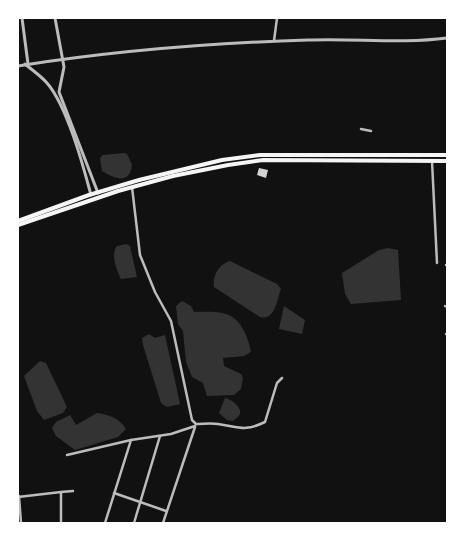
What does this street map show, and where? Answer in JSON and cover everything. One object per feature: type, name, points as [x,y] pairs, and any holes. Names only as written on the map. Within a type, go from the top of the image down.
[{"type":"highway","points":[[18,221],[139,180],[222,160],[260,155],[447,155]]},
{"type":"highway","points":[[18,225],[62,209],[132,187],[173,176],[228,165],[263,160],[447,161]]},
{"type":"street","points":[[22,18],[27,64],[46,82],[55,95],[79,153],[91,195]]},
{"type":"street","points":[[55,18],[60,53],[64,66],[59,92],[98,193]]},
{"type":"street","points":[[274,42],[277,18]]},
{"type":"street","points":[[18,66],[107,54],[274,42],[309,40],[420,41],[447,38]]},
{"type":"street","points":[[361,129],[371,130]]},
{"type":"street","points":[[432,161],[437,263]]},
{"type":"street","points":[[132,187],[140,256],[171,322],[192,420],[195,425],[163,523]]},
{"type":"street","points":[[67,455],[131,440],[160,436],[195,425],[218,424],[238,428],[253,427],[265,422],[276,383],[282,378]]},
{"type":"street","points":[[134,523],[160,436]]},
{"type":"street","points":[[105,523],[131,440]]},
{"type":"street","points":[[21,523],[19,496],[73,491]]},
{"type":"street","points":[[61,492],[61,523]]},
{"type":"street","points":[[114,493],[166,511]]},
{"type":"shaded area","points":[[127,154],[132,165],[128,176],[124,178],[116,178],[102,171],[100,158],[103,155]]},
{"type":"shaded area","points":[[126,244],[130,246],[137,277],[121,279],[115,262],[114,253],[117,246]]},
{"type":"shaded area","points":[[388,248],[398,250],[401,300],[351,304],[345,294],[342,273],[379,250]]},
{"type":"shaded area","points":[[230,261],[277,284],[281,289],[275,309],[269,316],[260,317],[214,287],[214,279],[217,271]]},
{"type":"shaded area","points":[[182,301],[191,306],[194,312],[219,312],[231,316],[240,324],[248,341],[251,352],[244,356],[223,358],[224,366],[241,374],[243,378],[241,389],[234,395],[207,396],[203,383],[192,377],[186,362],[183,331],[178,324],[176,306]]},
{"type":"shaded area","points":[[284,306],[305,320],[302,334],[279,329]]},
{"type":"shaded area","points":[[149,334],[155,338],[165,335],[180,404],[167,407],[161,403],[143,345],[142,338]]},
{"type":"shaded area","points":[[40,361],[46,363],[67,407],[63,413],[44,420],[37,411],[24,376]]},
{"type":"shaded area","points":[[225,398],[238,406],[240,411],[238,417],[233,421],[227,420],[219,413]]},
{"type":"shaded area","points":[[97,413],[114,418],[121,422],[126,429],[118,437],[75,450],[56,436],[52,428],[56,422],[70,415],[76,425]]},
{"type":"building","points":[[259,168],[268,170],[266,178],[257,175]]}]
